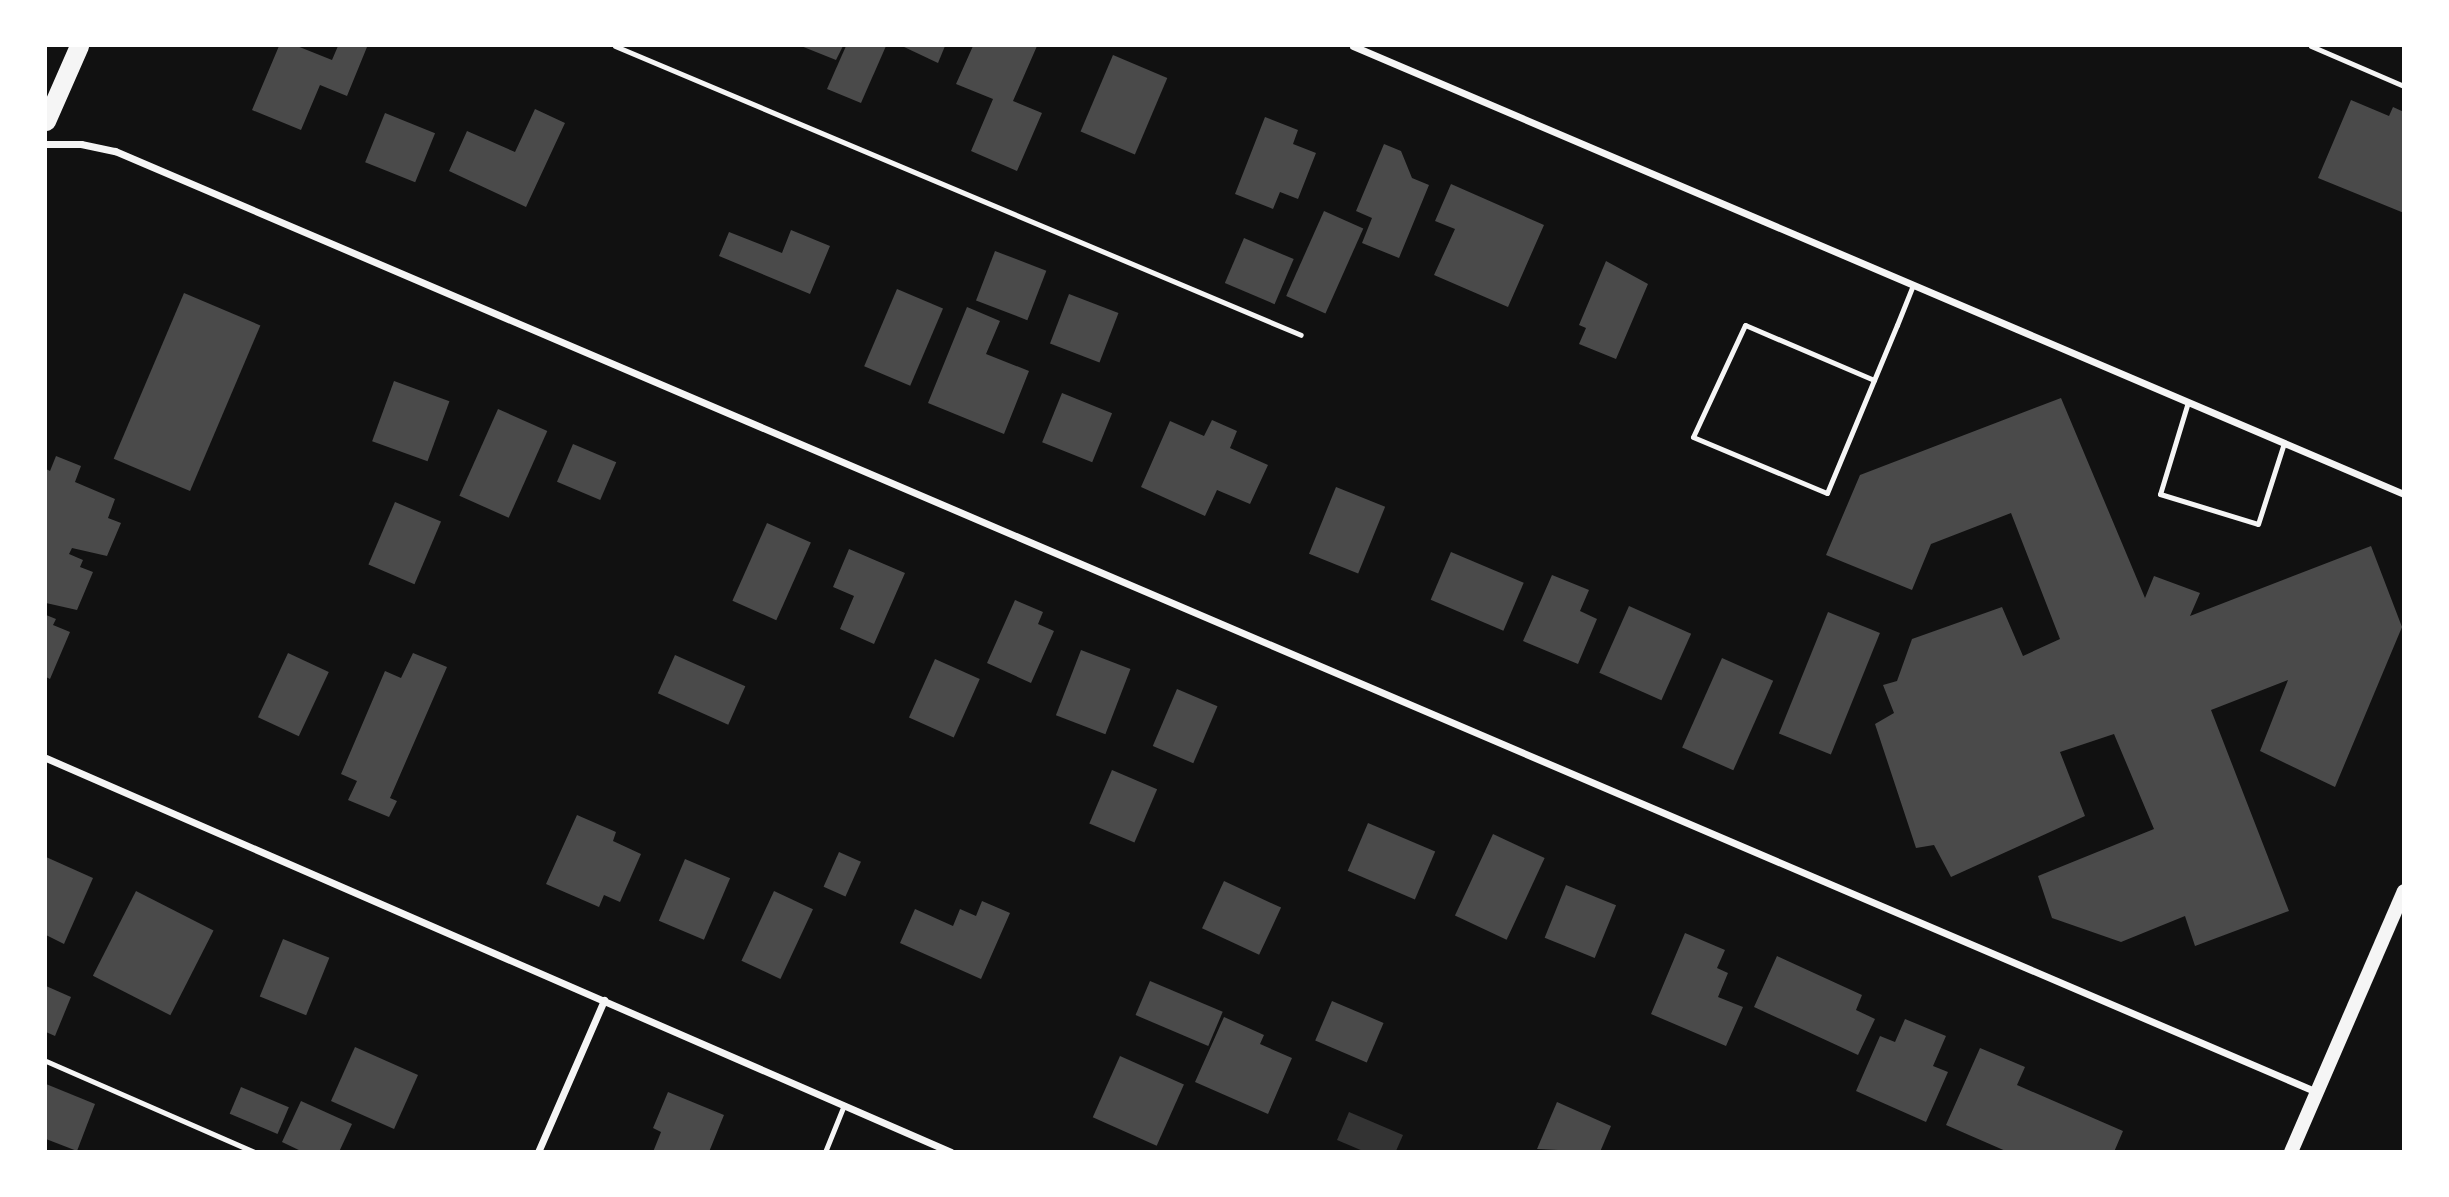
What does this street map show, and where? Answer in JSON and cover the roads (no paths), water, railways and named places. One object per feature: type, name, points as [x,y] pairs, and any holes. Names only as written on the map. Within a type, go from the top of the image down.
[{"type":"highway","points":[[46,121],[79,46]]},
{"type":"main road","points":[[2291,1152],[2403,891]]},
{"type":"street","points":[[1353,46],[2403,494]]},
{"type":"street","points":[[46,144],[115,151],[2317,1092]]},
{"type":"street","points":[[46,758],[951,1152]]},
{"type":"street","points":[[538,1152],[604,1000]]},
{"type":"lane","points":[[615,46],[1301,335]]},
{"type":"lane","points":[[2311,46],[2403,86]]},
{"type":"lane","points":[[1874,380],[1745,326],[1693,437],[1827,493],[1874,380],[1913,285]]},
{"type":"lane","points":[[2188,402],[2160,494],[2258,524],[2284,443]]},
{"type":"lane","points":[[46,1061],[254,1152]]},
{"type":"lane","points":[[825,1152],[844,1105]]}]
